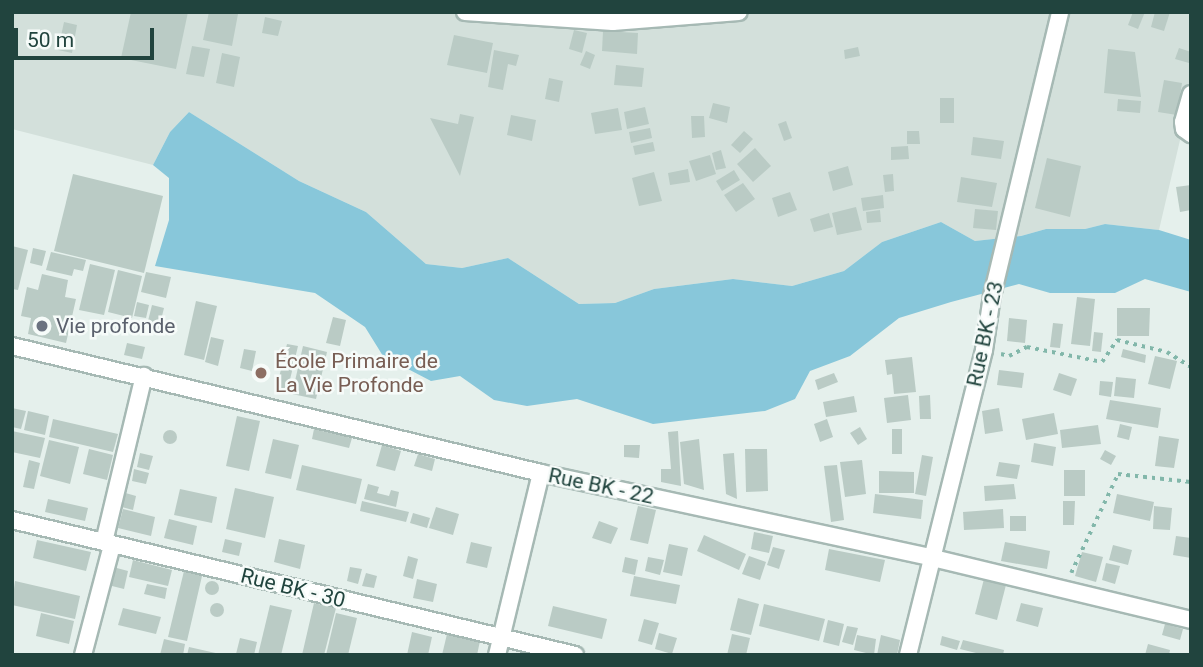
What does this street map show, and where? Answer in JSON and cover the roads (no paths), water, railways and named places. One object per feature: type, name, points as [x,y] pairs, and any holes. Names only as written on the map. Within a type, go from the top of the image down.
[{"type":"street","points":[[465,12],[573,17],[613,22],[739,12]]},
{"type":"street","name":"Rue BK - 23","points":[[908,655],[984,350],[992,296],[1060,12]]},
{"type":"street","points":[[1191,94],[1183,122],[1184,129],[1191,134]]},
{"type":"street","name":"Rue BK - 22","points":[[12,346],[541,473],[933,558],[1191,620]]},
{"type":"street","points":[[83,655],[144,376]]},
{"type":"street","points":[[498,655],[541,473]]},
{"type":"street","name":"Rue BK - 30","points":[[12,520],[575,655]]},
{"type":"water","points":[[189,112],[299,181],[366,212],[426,264],[462,268],[508,258],[579,304],[615,303],[654,289],[733,279],[792,286],[844,271],[882,242],[941,222],[975,241],[1021,236],[1046,229],[1085,229],[1105,224],[1159,230],[1191,240],[1191,292],[1145,279],[1115,293],[1050,293],[1019,284],[951,302],[899,318],[850,356],[810,371],[795,399],[765,411],[653,424],[577,399],[527,406],[494,400],[460,376],[431,381],[383,356],[365,327],[315,293],[155,266],[169,220],[169,178],[153,165],[170,132]]},
{"type":"place","name":"Vie profonde","points":[[42,326]]},
{"type":"place","name":"École Primaire de La Vie Profonde","points":[[261,373]]}]
